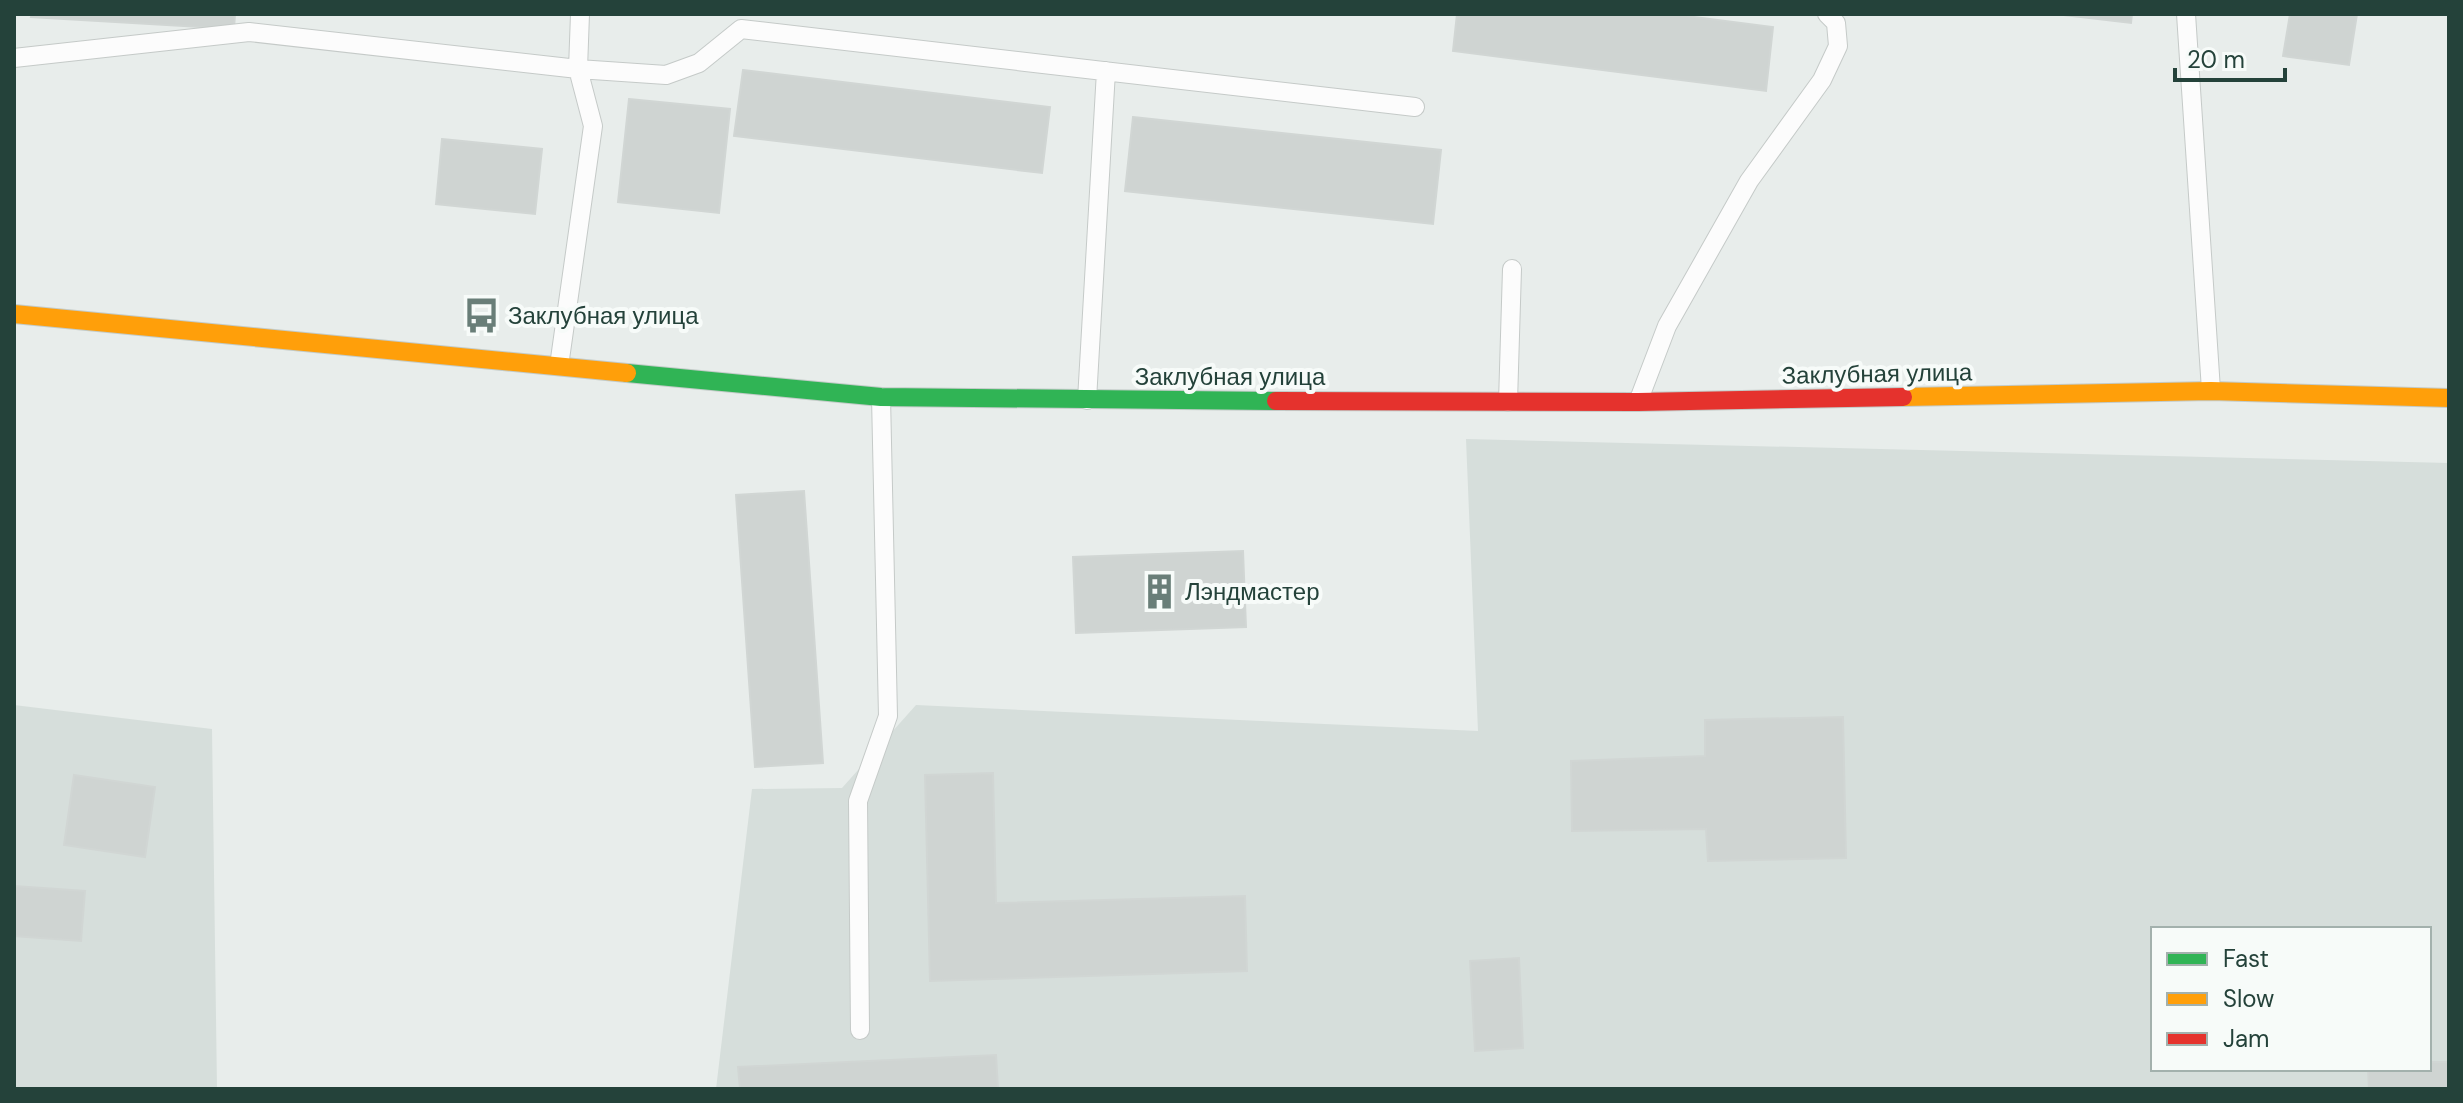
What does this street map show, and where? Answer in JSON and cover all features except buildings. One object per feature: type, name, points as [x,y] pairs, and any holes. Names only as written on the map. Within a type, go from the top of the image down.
[{"type":"main road","name":"Заклубная улица","points":[[14,314],[881,397],[1638,402],[2211,391],[2449,398]]},
{"type":"lane","points":[[559,366],[593,126],[578,69],[580,14]]},
{"type":"lane","points":[[1638,402],[1667,326],[1741,194],[1822,80],[1838,46],[1836,23],[1827,14]]},
{"type":"lane","points":[[2186,14],[2211,391]]},
{"type":"lane","points":[[14,58],[249,32],[578,69],[666,75],[699,63],[741,29],[1415,107]]},
{"type":"lane","points":[[1087,400],[1106,71]]},
{"type":"lane","points":[[1508,402],[1512,269]]},
{"type":"lane","points":[[860,1030],[858,801],[888,716],[881,397]]},
{"type":"shaded area","points":[[1466,439],[2449,463],[2449,1089],[716,1089],[752,789],[842,788],[916,705],[1478,731]]},
{"type":"shaded area","points":[[14,705],[212,729],[217,1089],[14,1089]]},
{"type":"traffic: fast","points":[[627,373],[881,397],[1276,401]]},
{"type":"traffic: slow","points":[[14,314],[627,373]]},
{"type":"traffic: slow","points":[[1903,397],[2211,391],[2449,398]]},
{"type":"traffic: jam","points":[[1276,401],[1638,402],[1903,397]]},
{"type":"place","name":"Заклубная улица","points":[[482,316]]},
{"type":"place","name":"Лэндмастер","points":[[1159,592]]}]
